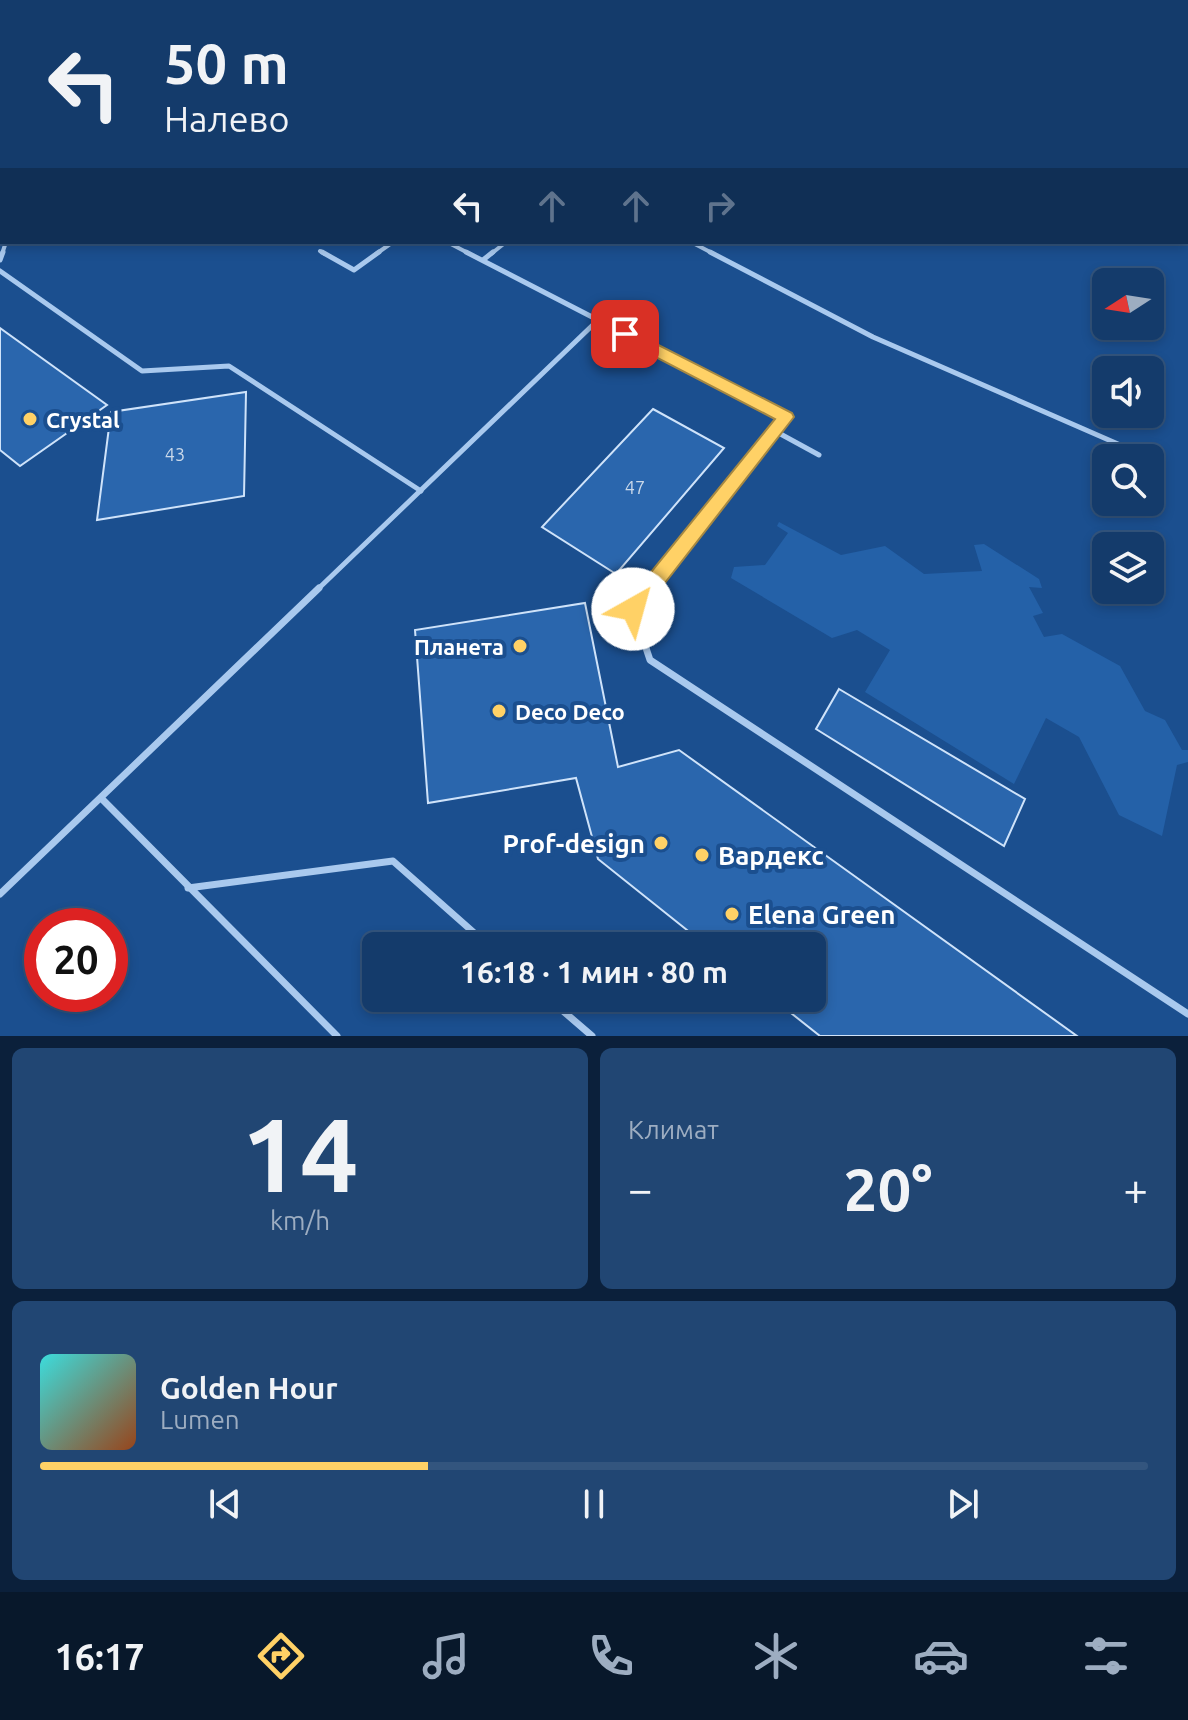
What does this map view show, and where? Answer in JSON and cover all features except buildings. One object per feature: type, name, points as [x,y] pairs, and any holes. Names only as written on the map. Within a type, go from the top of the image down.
[{"type":"lane","points":[[320,251],[354,270],[390,244]]},
{"type":"lane","points":[[451,244],[786,417],[633,609],[650,660],[1188,1014]]},
{"type":"lane","points":[[483,260],[503,244]]},
{"type":"lane","points":[[695,244],[873,337],[1118,444]]},
{"type":"lane","points":[[0,271],[142,371],[229,366],[421,491]]},
{"type":"lane","points":[[0,894],[598,320]]},
{"type":"lane","points":[[775,431],[819,455]]},
{"type":"lane","points":[[101,798],[337,1036]]},
{"type":"lane","points":[[188,888],[393,861],[473,932]]},
{"type":"lane","points":[[564,1012],[592,1036]]},
{"type":"shaded area","points":[[779,522],[841,555],[885,546],[924,574],[982,571],[974,545],[984,544],[1039,579],[1042,588],[1029,587],[1043,613],[1033,616],[1044,637],[1062,634],[1120,666],[1145,711],[1165,720],[1182,750],[1188,750],[1188,762],[1177,765],[1162,836],[1119,815],[1079,737],[1046,718],[1014,784],[865,692],[890,650],[857,630],[832,638],[731,578],[734,567],[765,565],[788,533],[777,526]]},
{"type":"place","name":"Crystal","points":[[30,419]]},
{"type":"place","name":"Планета","points":[[520,646]]},
{"type":"place","name":"Deco Deco","points":[[499,711]]},
{"type":"place","name":"Prof-design","points":[[661,843]]},
{"type":"place","name":"Вардекс","points":[[702,855]]},
{"type":"place","name":"Elena Green","points":[[732,914]]},
{"type":"route","points":[[625,334],[786,417],[633,609]]}]
